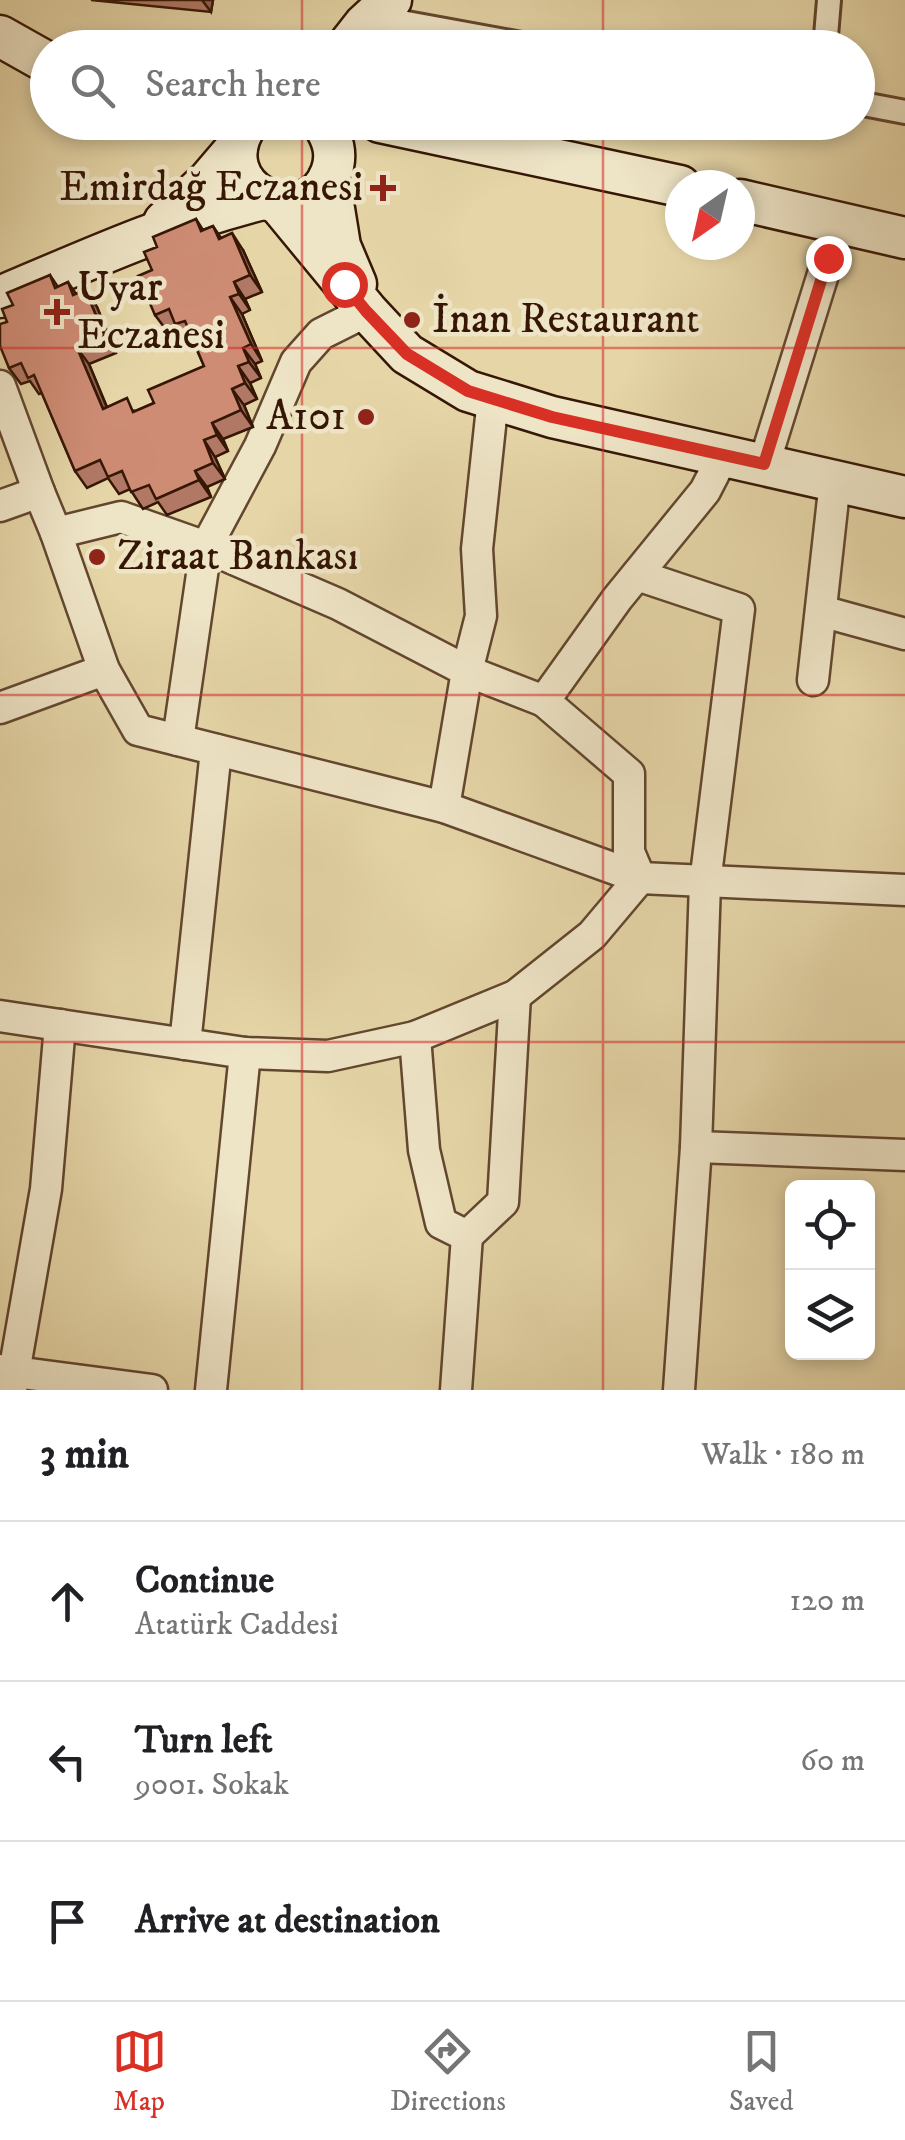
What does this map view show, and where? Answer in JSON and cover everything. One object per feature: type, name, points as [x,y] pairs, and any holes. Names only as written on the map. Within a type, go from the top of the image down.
[{"type":"main road","points":[[0,36],[30,53]]},
{"type":"main road","points":[[154,232],[208,182],[239,140]]},
{"type":"main road","points":[[242,140],[237,162],[250,190],[270,201],[407,354],[468,391],[552,417],[905,497]]},
{"type":"main road","points":[[332,140],[340,246],[366,311]]},
{"type":"main road","points":[[0,297],[154,232],[215,211],[270,201],[293,204],[308,199],[320,190],[332,170],[339,140]]},
{"type":"main road","points":[[464,140],[665,183]]},
{"type":"main road","points":[[755,203],[905,238]]},
{"type":"street","points":[[826,30],[829,0]]},
{"type":"street","points":[[875,106],[905,112]]},
{"type":"street","points":[[764,464],[839,223]]},
{"type":"street","points":[[178,740],[206,547],[260,446],[296,362],[321,334],[366,311]]},
{"type":"street","points":[[0,386],[104,670],[138,730],[444,807],[640,878],[905,890]]},
{"type":"street","points":[[444,807],[467,670],[481,616],[476,549],[493,398]]},
{"type":"street","points":[[544,701],[705,490],[724,454]]},
{"type":"street","points":[[813,680],[835,481]]},
{"type":"street","points":[[0,506],[39,492]]},
{"type":"street","points":[[56,533],[121,517],[206,547],[338,604],[467,670],[544,701],[629,774],[628,852],[640,878]]},
{"type":"street","points":[[637,575],[739,609],[705,883],[696,1147],[679,1390]]},
{"type":"street","points":[[821,611],[905,634]]},
{"type":"street","points":[[0,708],[104,670]]},
{"type":"street","points":[[185,1044],[216,750]]},
{"type":"street","points":[[0,1016],[246,1053],[328,1056],[415,1038],[515,996],[592,934],[640,878]]},
{"type":"street","points":[[456,1390],[467,1236],[503,1202],[515,996]]},
{"type":"street","points":[[60,1025],[46,1189],[8,1377],[152,1390]]},
{"type":"street","points":[[415,1038],[424,1150],[441,1223],[467,1236]]},
{"type":"street","points":[[211,1390],[246,1053]]},
{"type":"street","points":[[696,1147],[905,1155]]},
{"type":"building","points":[[196,219],[201,231],[213,226],[219,239],[232,233],[250,275],[234,282],[239,294],[230,297],[251,344],[243,348],[249,362],[238,366],[245,383],[232,389],[241,410],[212,423],[217,435],[204,440],[213,463],[195,471],[199,480],[156,499],[149,485],[131,492],[122,471],[108,477],[100,460],[75,471],[34,375],[28,378],[21,363],[9,368],[0,346],[0,324],[7,322],[2,309],[13,305],[7,293],[50,275],[55,288],[68,282],[73,295],[85,290],[105,336],[77,348],[103,409],[127,398],[133,412],[154,403],[148,390],[204,366],[185,321],[175,324],[169,309],[155,315],[138,276],[152,270],[144,252],[157,247],[153,237]]},
{"type":"place","name":"Emirdağ Eczanesi","points":[[383,188]]},
{"type":"place","name":"Uyar Eczanesi","points":[[57,312]]},
{"type":"place","name":"İnan Restaurant","points":[[412,320]]},
{"type":"place","name":"A101","points":[[366,417]]},
{"type":"place","name":"Ziraat Bankası","points":[[97,557]]},
{"type":"route","points":[[344,284],[407,354],[468,391],[552,417],[764,464],[828,258]]}]
